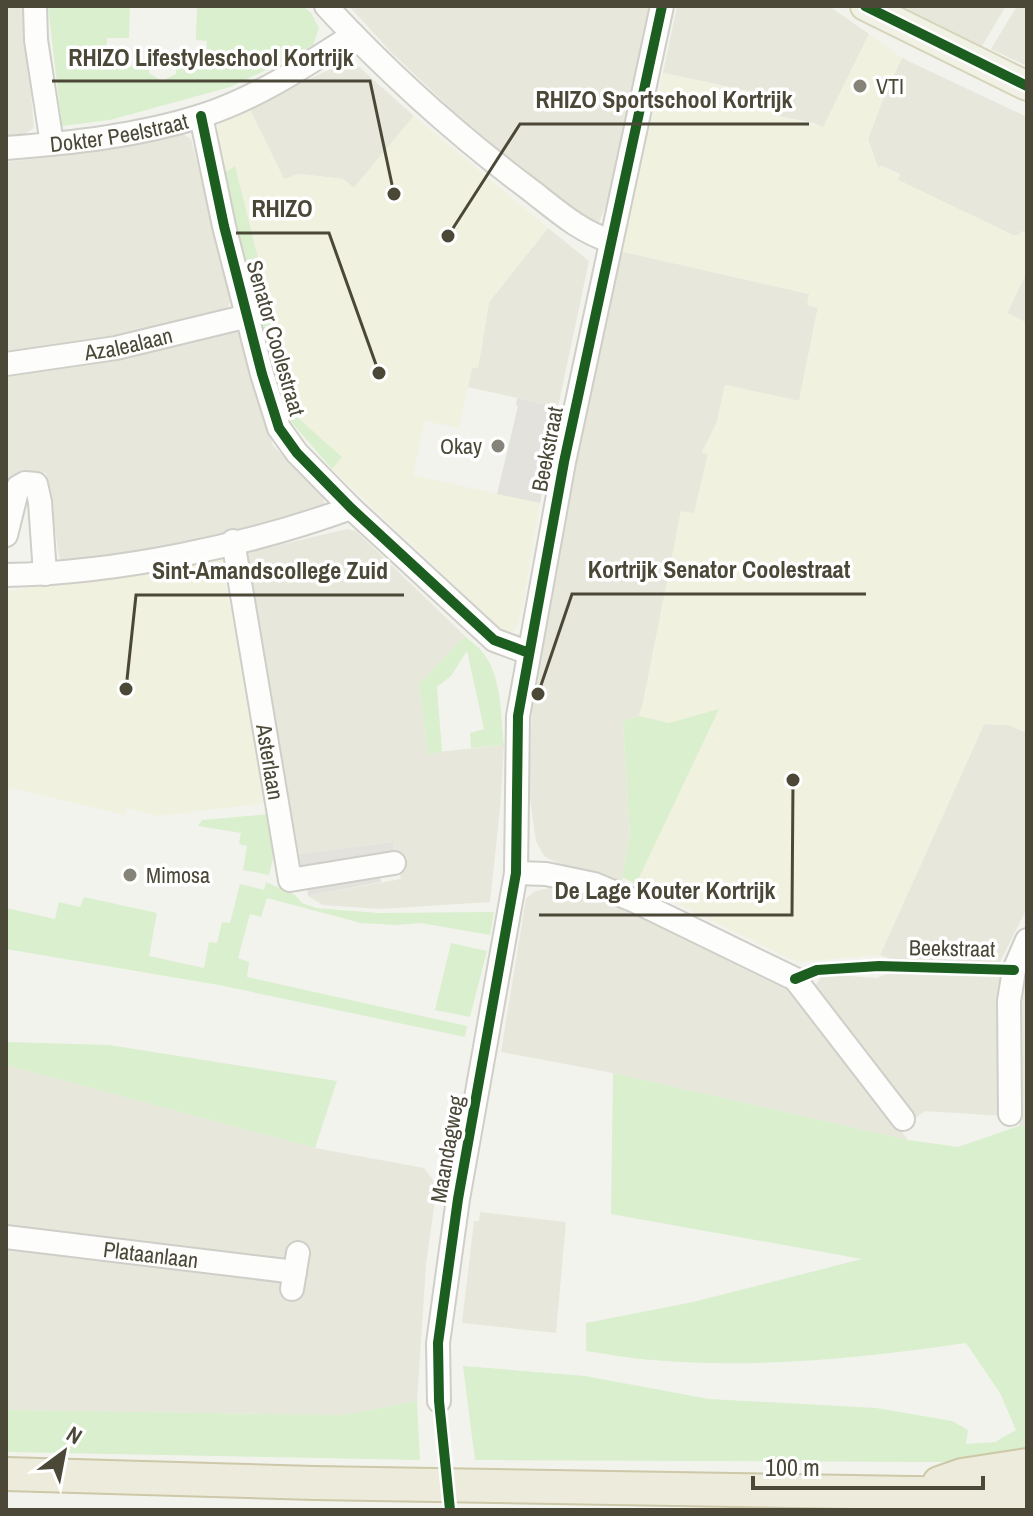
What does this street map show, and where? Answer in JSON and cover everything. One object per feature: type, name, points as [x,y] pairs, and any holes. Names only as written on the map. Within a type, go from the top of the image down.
[{"type":"highway","points":[[905,1494],[962,1475],[1027,1465]]},
{"type":"highway","points":[[6,1474],[314,1483],[1027,1495]]},
{"type":"main road","points":[[865,6],[1027,86]]},
{"type":"street","points":[[35,6],[36,40],[52,144]]},
{"type":"street","points":[[326,6],[455,132],[563,215],[611,241]]},
{"type":"street","name":"Beekstraat","points":[[511,906],[516,873],[517,728],[529,653],[564,462],[662,6]]},
{"type":"street","name":"Dokter Peelstraat","points":[[6,148],[112,136],[201,116],[304,67],[353,35]]},
{"type":"street","name":"Senator Coolestraat","points":[[201,116],[208,162],[279,428],[297,453],[351,508],[494,640],[529,653]]},
{"type":"street","name":"Azalealaan","points":[[6,364],[116,348],[248,316]]},
{"type":"street","points":[[6,535],[18,487],[25,483],[36,484],[45,574]]},
{"type":"street","points":[[6,575],[45,574],[158,559],[313,522],[351,508]]},
{"type":"street","name":"Asterlaan","points":[[233,541],[290,880],[394,863]]},
{"type":"street","points":[[516,873],[546,874],[594,884],[783,971],[795,979],[903,1119]]},
{"type":"street","name":"Maandagweg","points":[[439,1401],[438,1343],[458,1199],[511,906]]},
{"type":"street","points":[[1010,1114],[1009,1001],[1014,970],[1027,940]]},
{"type":"street","name":"Plataanlaan","points":[[6,1237],[295,1271]]},
{"type":"shaded area","points":[[6,6],[23,6],[34,128],[21,136],[6,137]]},
{"type":"shaded area","points":[[349,6],[651,6],[609,199],[599,222],[591,221],[535,180],[453,111],[391,52]]},
{"type":"shaded area","points":[[677,6],[829,6],[869,34],[823,128],[814,123],[774,115],[768,95],[663,73]]},
{"type":"shaded area","points":[[901,6],[1006,6],[982,46]]},
{"type":"shaded area","points":[[1017,6],[1027,6],[1027,66],[991,49]]},
{"type":"shaded area","points":[[869,34],[902,58],[868,139],[878,168],[881,166],[900,175],[898,180],[1012,235],[1019,235],[1021,231],[1027,234],[1027,272],[1007,313],[1027,323],[1027,733],[1008,725],[984,724],[880,955],[796,962],[622,877],[630,836],[623,721],[639,716],[643,703],[681,511],[694,513],[708,454],[702,453],[717,422],[725,385],[799,401],[818,308],[807,305],[809,294],[620,251],[663,73],[768,96],[774,115],[823,127]]},
{"type":"shaded area","points":[[902,58],[1027,117],[1027,234],[1021,231],[1019,236],[1013,235],[898,180],[900,174],[882,166],[878,168],[868,139]]},
{"type":"shaded area","points":[[341,64],[358,66],[414,116],[354,188],[343,179],[299,174],[284,179],[249,108]]},
{"type":"shaded area","points":[[249,108],[284,179],[299,174],[343,179],[354,188],[414,116],[548,228],[489,302],[478,368],[472,368],[459,428],[425,421],[413,475],[540,503],[524,600],[513,632],[504,632],[332,469],[342,457],[298,418],[235,167],[224,173],[216,132],[221,122]]},
{"type":"shaded area","points":[[179,132],[191,139],[232,297],[226,312],[156,331],[6,354],[6,162],[76,154]]},
{"type":"shaded area","points":[[548,228],[589,261],[558,407],[468,387],[472,367],[478,368],[489,302]]},
{"type":"shaded area","points":[[620,251],[809,294],[818,307],[799,401],[725,385],[717,422],[702,452],[708,454],[694,514],[681,512],[643,703],[639,716],[623,721],[630,836],[621,888],[569,869],[544,856],[536,841],[529,793],[532,707],[563,525]]},
{"type":"shaded area","points":[[1027,272],[1027,323],[1007,313]]},
{"type":"shaded area","points":[[237,331],[243,339],[273,446],[317,488],[324,504],[317,509],[220,535],[62,564],[46,473],[10,478],[6,493],[6,373],[132,356]]},
{"type":"shaded area","points":[[517,398],[558,407],[540,503],[497,494],[518,406]]},
{"type":"shaded area","points":[[347,529],[356,531],[465,636],[419,685],[428,753],[504,745],[490,902],[380,909],[323,905],[308,896],[401,879],[393,842],[299,854],[246,553]]},
{"type":"shaded area","points":[[216,554],[222,559],[266,803],[158,816],[126,808],[125,815],[6,787],[6,591],[101,578]]},
{"type":"shaded area","points":[[984,724],[1008,725],[1027,733],[1027,908],[1000,962],[896,961],[880,955]]},
{"type":"shaded area","points":[[393,842],[395,854],[301,867],[299,854]]},
{"type":"shaded area","points":[[379,871],[381,882],[308,896],[307,885]]},
{"type":"shaded area","points":[[556,887],[596,894],[786,983],[908,1140],[613,1073],[501,1052],[526,898],[536,891]]},
{"type":"shaded area","points":[[1027,967],[1027,1126],[1019,1126],[1019,996]]},
{"type":"shaded area","points":[[889,973],[1002,976],[1003,1116],[925,1111],[910,1122],[810,994],[823,974],[877,978]]},
{"type":"shaded area","points":[[6,1065],[315,1148],[424,1168],[437,1185],[426,1265],[417,1401],[343,1415],[6,1410]]},
{"type":"shaded area","points":[[480,1212],[566,1222],[556,1333],[462,1323],[474,1221],[479,1221]]},
{"type":"green space","points":[[48,6],[130,6],[129,38],[107,38],[106,68],[149,67],[149,73],[162,81],[176,74],[176,61],[206,62],[207,41],[196,40],[197,6],[303,6],[319,28],[313,45],[230,87],[110,120],[62,126]]},
{"type":"green space","points":[[235,166],[298,418],[342,457],[332,469],[291,422],[277,387],[257,320],[224,173]]},
{"type":"green space","points":[[465,636],[484,654],[494,674],[500,698],[504,745],[471,748],[470,733],[484,729],[467,651],[451,676],[437,687],[442,752],[428,754],[419,684]]},
{"type":"green space","points":[[719,709],[636,884],[622,877],[630,836],[623,721],[639,716],[669,723]]},
{"type":"green space","points":[[271,814],[277,844],[269,875],[243,870],[247,846],[239,844],[241,833],[198,826],[202,820]]},
{"type":"green space","points":[[266,882],[316,908],[378,913],[494,912],[490,935],[421,923],[361,923],[267,898],[261,917],[250,914],[238,958],[249,962],[247,977],[467,1026],[465,1037],[219,985],[6,949],[6,908],[55,919],[59,902],[80,907],[84,897],[157,913],[149,956],[204,968],[209,942],[217,943],[222,922],[230,923],[240,884],[264,890]]},
{"type":"green space","points":[[451,943],[487,951],[470,1017],[435,1010]]},
{"type":"green space","points":[[6,1042],[109,1045],[337,1081],[315,1148],[6,1065]]},
{"type":"green space","points":[[613,1073],[908,1140],[958,1147],[1027,1126],[1027,1449],[1003,1456],[951,1462],[475,1460],[463,1366],[585,1376],[709,1399],[876,1408],[952,1421],[968,1430],[966,1444],[995,1442],[1016,1430],[1000,1393],[966,1343],[771,1363],[636,1359],[586,1351],[586,1323],[693,1302],[862,1259],[611,1214]]},
{"type":"green space","points":[[417,1401],[420,1460],[6,1452],[6,1410],[343,1415]]},
{"type":"cycle path","points":[[450,1510],[439,1401],[438,1343],[458,1199],[516,873],[518,716],[564,462],[662,6]]},
{"type":"cycle path","points":[[865,6],[1027,86]]},
{"type":"cycle path","points":[[201,116],[224,226],[279,428],[297,453],[351,508],[494,640],[529,653]]},
{"type":"cycle path","points":[[795,979],[817,970],[879,966],[1014,970]]},
{"type":"place","name":"VTI","points":[[860,86]]},
{"type":"place","name":"RHIZO Lifestyleschool Kortrijk","points":[[394,194]]},
{"type":"place","name":"RHIZO Sportschool Kortrijk","points":[[448,236]]},
{"type":"place","name":"RHIZO","points":[[379,373]]},
{"type":"place","name":"Okay","points":[[498,446]]},
{"type":"place","name":"Sint-Amandscollege Zuid","points":[[126,689]]},
{"type":"place","name":"Kortrijk Senator Coolestraat","points":[[538,694]]},
{"type":"place","name":"De Lage Kouter Kortrijk","points":[[793,780]]},
{"type":"place","name":"Mimosa","points":[[130,875]]}]
